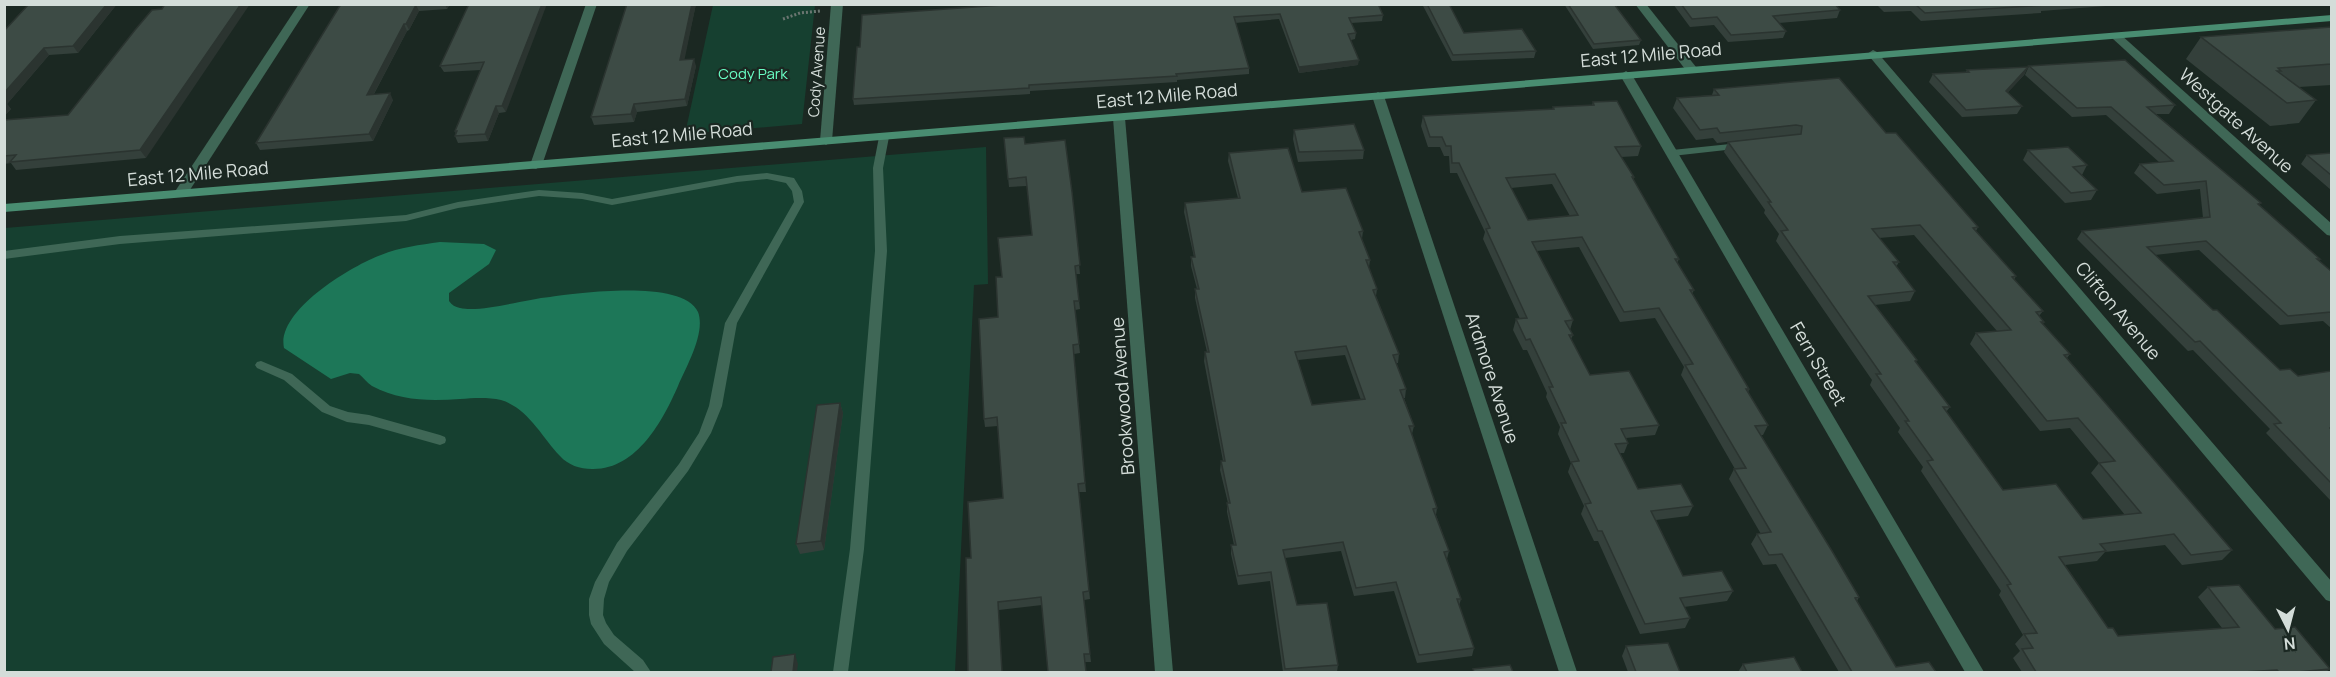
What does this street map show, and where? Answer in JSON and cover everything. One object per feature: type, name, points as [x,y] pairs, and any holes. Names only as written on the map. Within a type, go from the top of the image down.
[{"type":"main road","name":"East 12 Mile Road","points":[[4,208],[2331,18]]},
{"type":"street","points":[[182,194],[305,4]]},
{"type":"street","points":[[536,165],[592,4]]},
{"type":"street","name":"Cody Avenue","points":[[826,141],[837,4]]},
{"type":"street","points":[[1640,4],[1692,70]]},
{"type":"street","name":"Westgate Avenue","points":[[2116,36],[2331,232]]},
{"type":"street","name":"Clifton Avenue","points":[[1873,54],[2331,595]]},
{"type":"street","name":"Fern Street","points":[[1626,75],[1975,672]]},
{"type":"street","name":"Ardmore Avenue","points":[[1378,96],[1568,672]]},
{"type":"street","name":"Brookwood Avenue","points":[[1119,118],[1164,672]]},
{"type":"lane","points":[[840,672],[857,549],[881,251],[878,168],[884,137]]},
{"type":"lane","points":[[1672,153],[1748,145]]},
{"type":"lane","points":[[4,255],[120,240],[399,219],[458,205],[539,193],[582,196],[612,202],[737,179],[767,176],[790,180],[797,191],[800,202],[731,323],[726,340],[716,410],[669,488],[620,549],[601,585],[595,612],[600,630],[644,672]]},
{"type":"lane","points":[[261,365],[288,377],[326,409],[440,440]]},
{"type":"path","points":[[783,19],[800,13],[824,11]]},
{"type":"green space","name":"Cody Park","points":[[713,5],[815,5],[802,124],[685,134]]},
{"type":"green space","points":[[986,147],[988,284],[974,285],[955,672],[5,672],[5,228]]},
{"type":"shaded area","points":[[440,242],[484,244],[496,250],[489,264],[449,293],[449,301],[458,308],[480,309],[540,298],[606,291],[652,292],[673,295],[689,302],[698,312],[700,320],[694,350],[665,413],[646,441],[635,452],[608,467],[592,469],[579,467],[563,459],[527,416],[511,404],[491,398],[426,400],[393,395],[372,386],[359,374],[350,373],[331,379],[284,348],[285,334],[292,319],[303,305],[335,280],[388,252]]},
{"type":"building","points":[[29,4],[107,4],[73,46],[44,48],[4,93],[4,31]]},
{"type":"building","points":[[165,4],[241,4],[140,150],[10,162],[16,155],[4,156],[4,120],[68,115],[152,10],[162,9]]},
{"type":"building","points":[[341,4],[424,4],[416,5],[404,24],[367,95],[390,93],[369,134],[256,143]]},
{"type":"building","points":[[469,4],[542,4],[502,106],[496,106],[485,134],[455,136],[457,131],[455,131],[484,62],[440,66]]},
{"type":"building","points":[[627,4],[692,4],[680,60],[694,59],[685,99],[634,104],[631,114],[591,117]]},
{"type":"building","points":[[1017,4],[1378,4],[1383,15],[1349,18],[1356,33],[1348,34],[1359,60],[1299,67],[1280,14],[1234,17],[1249,68],[1176,74],[1177,76],[1029,85],[1029,88],[853,99],[862,15]]},
{"type":"building","points":[[1427,4],[1449,4],[1464,33],[1522,29],[1536,51],[1453,55]]},
{"type":"building","points":[[1568,4],[1614,4],[1641,40],[1594,44]]},
{"type":"building","points":[[1681,4],[1835,4],[1840,10],[1773,16],[1786,31],[1731,35],[1717,17],[1692,19]]},
{"type":"building","points":[[1915,4],[2043,4],[2044,5],[1925,13]]},
{"type":"building","points":[[2331,27],[2331,64],[2278,68],[2281,71],[2277,71],[2316,100],[2287,103],[2201,37]]},
{"type":"building","points":[[2125,60],[2175,105],[2147,107],[2261,203],[2258,204],[2331,271],[2331,312],[2288,316],[2206,241],[2147,247],[2280,370],[2290,369],[2298,376],[2331,371],[2331,483],[2274,424],[2281,423],[2200,341],[2195,342],[2082,231],[2210,217],[2206,181],[2164,185],[2140,164],[2173,161],[2111,107],[2077,108],[2029,66]]},
{"type":"building","points":[[2028,67],[2006,91],[2022,106],[1966,110],[1933,74],[1969,72],[1967,70]]},
{"type":"building","points":[[1839,78],[1886,133],[1896,133],[1978,227],[1973,228],[2016,276],[2012,277],[2043,311],[2036,312],[2044,322],[2041,322],[2070,354],[2064,355],[2232,550],[2191,555],[2174,534],[2100,544],[2106,551],[2059,557],[2108,628],[2113,628],[2118,636],[2239,627],[2208,587],[2239,585],[2275,629],[2295,627],[2330,669],[2297,672],[2277,670],[2036,672],[2022,649],[2033,648],[2024,634],[2037,633],[2007,585],[2011,584],[1927,461],[1933,460],[1876,374],[1881,374],[1781,231],[1788,230],[1728,142],[1801,134],[1802,126],[1720,133],[1717,128],[1700,130],[1677,98],[1719,95],[1714,89]],"holes":[[[1920,225],[2011,330],[1976,333],[2047,421],[2078,418],[2115,461],[2099,463],[2141,513],[2083,519],[2056,484],[2003,490],[1943,407],[1950,407],[1868,296],[1915,291],[1893,262],[1899,262],[1872,229]]]},
{"type":"building","points":[[1617,101],[1641,146],[1615,147],[1679,259],[1675,259],[1694,290],[1690,290],[1768,425],[1755,426],[1859,597],[1855,598],[1896,667],[1929,662],[1936,672],[1852,672],[1782,554],[1769,555],[1757,534],[1771,532],[1734,469],[1746,468],[1685,365],[1693,364],[1659,308],[1624,312],[1582,237],[1532,242],[1573,320],[1565,321],[1573,335],[1569,335],[1590,375],[1629,371],[1659,425],[1621,429],[1628,443],[1615,444],[1638,489],[1681,484],[1693,506],[1651,511],[1683,576],[1722,571],[1733,591],[1680,598],[1690,618],[1645,624],[1602,531],[1598,531],[1585,504],[1591,503],[1571,462],[1579,461],[1561,423],[1566,423],[1549,387],[1553,387],[1530,339],[1526,340],[1516,319],[1527,318],[1486,229],[1490,228],[1459,163],[1452,163],[1451,146],[1446,146],[1442,137],[1430,137],[1423,116],[1554,109],[1553,107],[1594,105],[1593,102]],"holes":[[[1555,174],[1578,215],[1528,220],[1506,178]]]},
{"type":"building","points":[[1354,124],[1364,150],[1299,152],[1294,130]]},
{"type":"building","points":[[1024,137],[1025,144],[1065,140],[1072,192],[1080,265],[1075,266],[1079,301],[1074,301],[1079,344],[1073,345],[1085,483],[1078,484],[1089,591],[1083,592],[1090,654],[1084,654],[1086,672],[1048,672],[1041,597],[998,602],[1002,672],[968,672],[966,558],[971,558],[968,502],[1003,498],[997,417],[984,419],[979,319],[998,317],[996,277],[1002,277],[998,238],[1032,235],[1026,177],[1008,179],[1004,138]]},
{"type":"building","points":[[2068,147],[2087,165],[2073,167],[2097,190],[2071,193],[2028,150]]},
{"type":"building","points":[[1288,148],[1302,192],[1346,188],[1363,231],[1359,232],[1370,260],[1366,260],[1377,289],[1373,290],[1399,354],[1393,355],[1406,389],[1400,390],[1414,426],[1409,426],[1437,508],[1433,509],[1449,551],[1444,552],[1461,599],[1457,599],[1474,648],[1419,655],[1396,582],[1356,588],[1343,542],[1283,550],[1297,605],[1327,603],[1338,665],[1285,669],[1271,572],[1238,576],[1231,545],[1236,545],[1227,503],[1230,503],[1221,461],[1225,461],[1205,352],[1209,352],[1195,289],[1199,289],[1191,257],[1195,257],[1185,203],[1240,198],[1229,153]],"holes":[[[1346,346],[1365,399],[1312,405],[1295,352]]]},
{"type":"building","points":[[2331,153],[2331,175],[2307,155]]},
{"type":"building","points":[[840,403],[821,541],[796,544],[817,405]]},
{"type":"building","points":[[1668,643],[1680,672],[1636,672],[1626,646]]},
{"type":"building","points":[[795,654],[793,672],[771,672],[773,657]]},
{"type":"building","points":[[1794,657],[1802,672],[1747,672],[1743,664]]},
{"type":"building","points":[[1510,665],[1513,672],[1474,672],[1473,669]]}]
